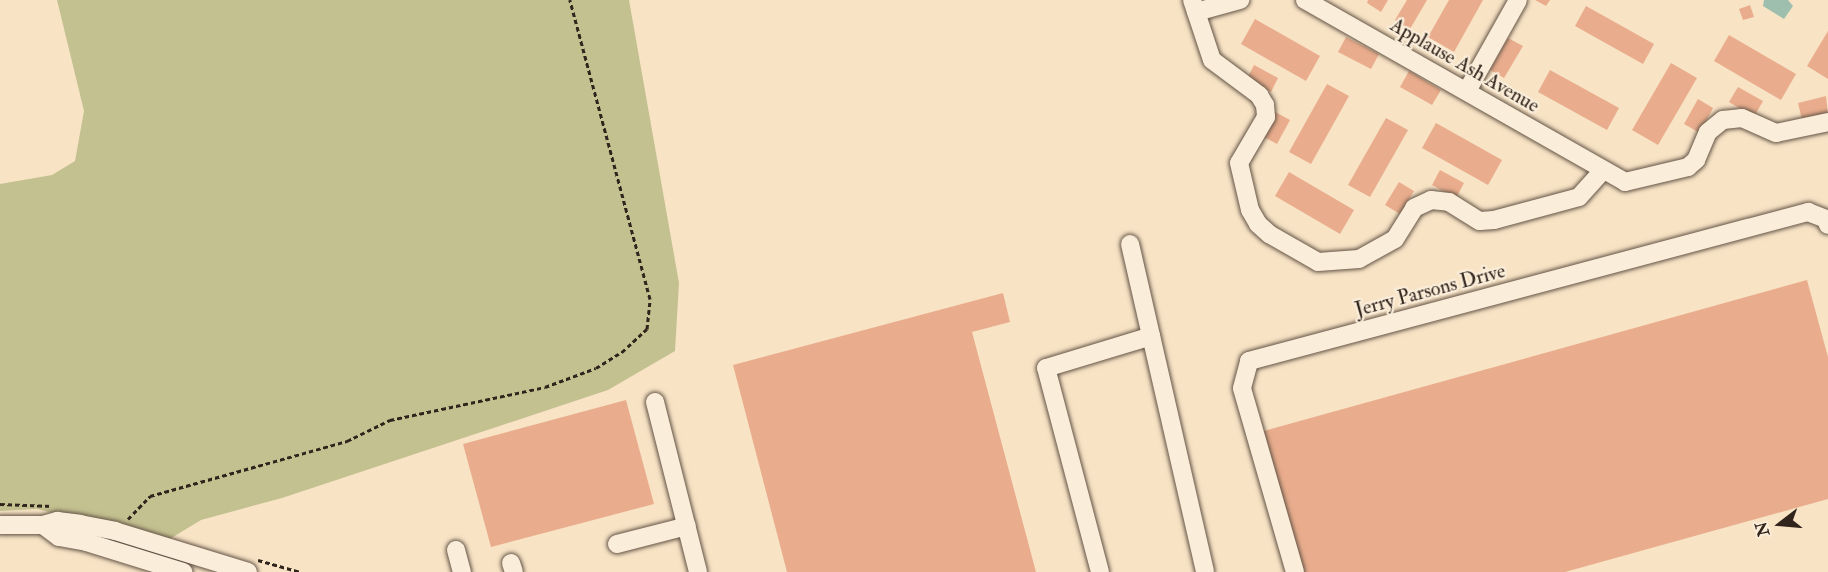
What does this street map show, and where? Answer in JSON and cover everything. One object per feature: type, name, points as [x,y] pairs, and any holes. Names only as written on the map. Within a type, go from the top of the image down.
[{"type":"street","points":[[1240,0],[1194,6],[1212,60],[1258,95],[1265,105],[1266,117],[1239,163],[1250,210],[1258,224],[1289,247],[1318,262],[1359,259],[1395,239],[1414,208],[1431,200],[1449,202],[1480,221],[1494,220],[1580,197],[1603,171]]},
{"type":"street","name":"Applause Ash Avenue","points":[[1305,0],[1625,182],[1688,167],[1696,160],[1708,132],[1723,120],[1742,118],[1776,133],[1828,122]]},
{"type":"street","points":[[1467,91],[1518,0]]},
{"type":"street","name":"Jerry Parsons Drive","points":[[1294,572],[1242,388],[1249,361],[1808,212],[1826,219],[1828,225]]},
{"type":"street","points":[[1130,244],[1205,572]]},
{"type":"street","points":[[1100,572],[1046,368],[1151,336]]},
{"type":"street","points":[[655,402],[699,572]]},
{"type":"street","points":[[0,525],[43,525],[57,520],[115,531],[248,572]]},
{"type":"street","points":[[43,525],[59,537],[86,542],[183,572]]},
{"type":"street","points":[[617,544],[687,526]]},
{"type":"street","points":[[456,550],[462,572]]},
{"type":"path","points":[[115,531],[150,496],[347,441],[390,420],[545,387],[596,368],[622,351],[646,329],[650,299],[570,0]]},
{"type":"shaded area","points":[[57,0],[629,0],[679,283],[675,351],[608,390],[282,498],[201,520],[168,540],[37,509],[0,511],[0,184],[52,175],[75,161],[84,111]]},
{"type":"shaded area","points":[[1764,0],[1788,0],[1793,6],[1784,19],[1763,6]]},
{"type":"building","points":[[1368,0],[1388,0],[1381,12],[1367,3]]},
{"type":"building","points":[[1407,0],[1427,0],[1410,29],[1395,20]]},
{"type":"building","points":[[1449,0],[1483,0],[1454,52],[1428,37]]},
{"type":"building","points":[[1535,0],[1550,0],[1546,6]]},
{"type":"building","points":[[1750,5],[1754,17],[1743,20],[1739,9]]},
{"type":"building","points":[[1586,6],[1654,44],[1643,64],[1575,26]]},
{"type":"building","points":[[1255,19],[1320,56],[1306,81],[1241,44]]},
{"type":"building","points":[[1828,31],[1828,79],[1807,66]]},
{"type":"building","points":[[1729,35],[1796,74],[1781,100],[1714,61]]},
{"type":"building","points":[[1346,37],[1379,54],[1371,69],[1338,52]]},
{"type":"building","points":[[1508,38],[1523,46],[1504,78],[1490,70]]},
{"type":"building","points":[[1671,63],[1697,78],[1658,145],[1632,130]]},
{"type":"building","points":[[1254,65],[1278,78],[1271,92],[1247,79]]},
{"type":"building","points":[[1550,70],[1619,108],[1607,130],[1538,92]]},
{"type":"building","points":[[1409,71],[1441,90],[1432,105],[1400,87]]},
{"type":"building","points":[[1327,84],[1349,96],[1311,164],[1289,152]]},
{"type":"building","points":[[1738,87],[1763,101],[1754,117],[1729,102]]},
{"type":"building","points":[[1826,96],[1828,114],[1802,120],[1798,103]]},
{"type":"building","points":[[1698,99],[1713,108],[1700,133],[1684,124]]},
{"type":"building","points":[[1275,112],[1290,120],[1277,144],[1262,136]]},
{"type":"building","points":[[1386,118],[1408,130],[1370,197],[1348,185]]},
{"type":"building","points":[[1436,123],[1502,160],[1488,185],[1422,148]]},
{"type":"building","points":[[1440,170],[1464,183],[1456,198],[1432,185]]},
{"type":"building","points":[[1289,172],[1354,210],[1340,234],[1275,196]]},
{"type":"building","points":[[1399,182],[1414,191],[1400,214],[1385,205]]},
{"type":"building","points":[[1807,280],[1828,357],[1828,499],[1565,572],[1303,572],[1264,431]]},
{"type":"building","points":[[1003,293],[1010,322],[972,332],[1036,572],[787,572],[733,365]]},
{"type":"building","points":[[626,400],[654,504],[491,547],[463,444]]}]
